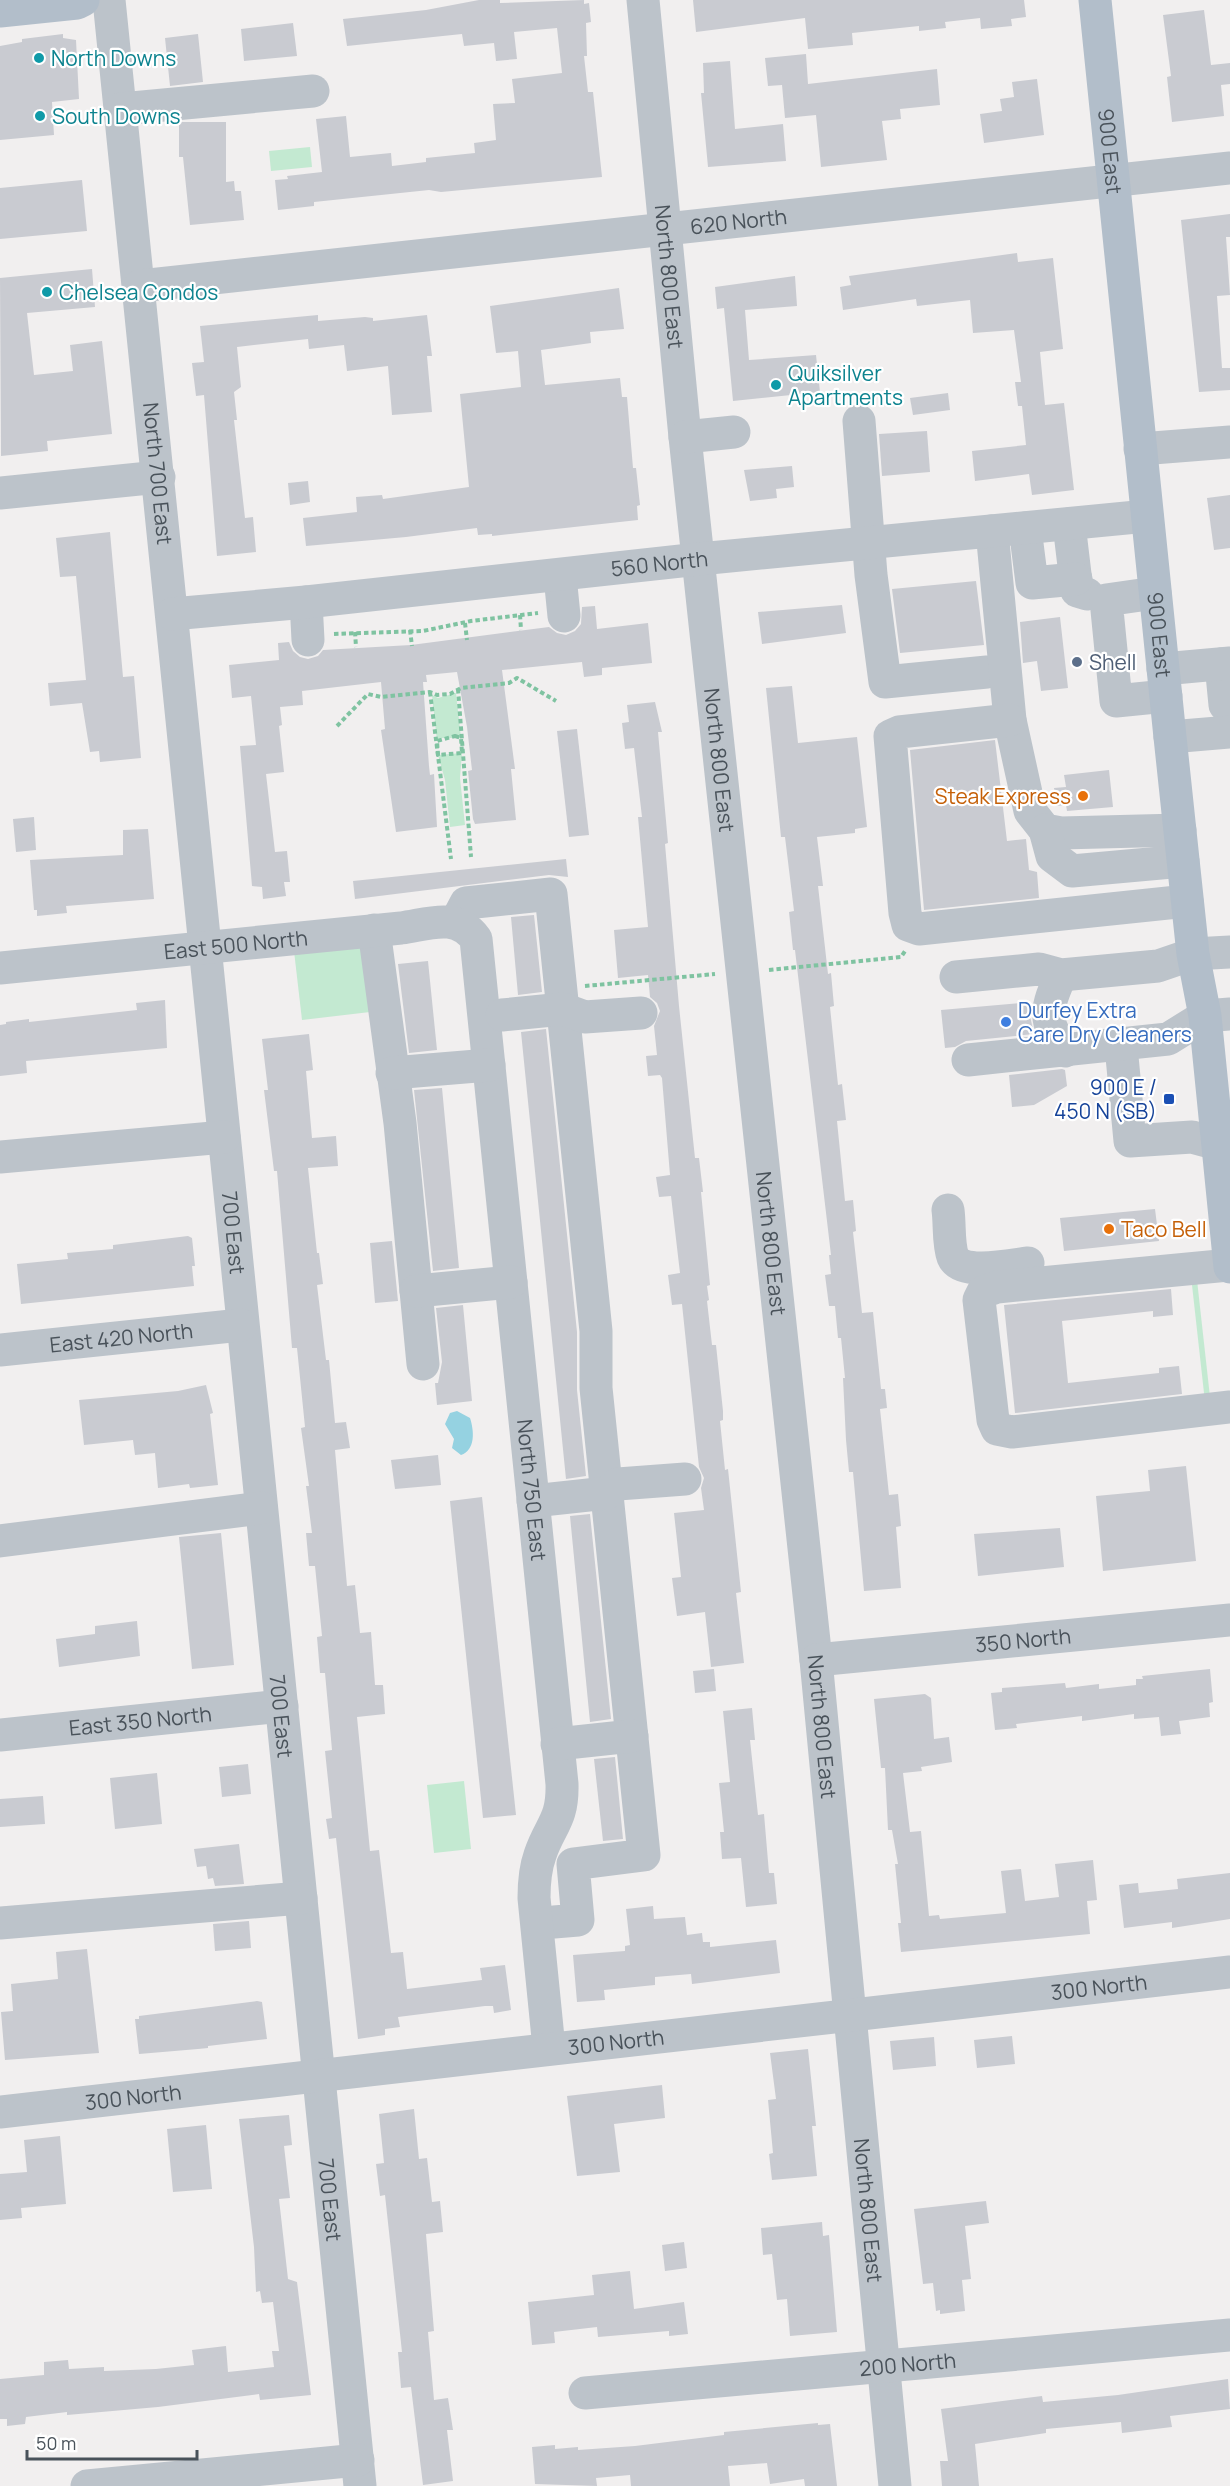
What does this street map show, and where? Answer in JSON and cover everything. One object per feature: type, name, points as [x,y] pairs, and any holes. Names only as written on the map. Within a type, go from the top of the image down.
[{"type":"main road","points":[[0,11],[77,3],[83,0]]},
{"type":"main road","name":"900 East","points":[[1095,0],[1193,954],[1218,1015],[1229,1258]]},
{"type":"street","name":"North 700 East","points":[[110,0],[207,947]]},
{"type":"street","name":"North 800 East","points":[[643,0],[686,437],[816,1660],[895,2486]]},
{"type":"street","points":[[121,109],[313,91]]},
{"type":"street","name":"620 North","points":[[140,286],[1230,168]]},
{"type":"street","points":[[859,421],[869,543],[885,682],[987,672]]},
{"type":"street","points":[[686,437],[734,432]]},
{"type":"street","points":[[1140,449],[1230,442]]},
{"type":"street","points":[[0,492],[159,477]]},
{"type":"street","name":"560 North","points":[[172,614],[307,625],[560,576],[699,559],[1147,516]]},
{"type":"street","points":[[1069,524],[1077,591],[1106,600],[1155,593]]},
{"type":"street","points":[[1025,528],[1032,584],[1076,579]]},
{"type":"street","points":[[992,531],[1010,720],[1030,811],[1045,830],[1053,856],[1061,865],[1072,871],[1182,845]]},
{"type":"street","points":[[560,576],[564,614]]},
{"type":"street","points":[[1106,600],[1116,700],[1225,663],[1225,705],[1230,705]]},
{"type":"street","points":[[1010,720],[899,732],[891,736],[904,914],[908,925],[919,928],[1188,901]]},
{"type":"street","points":[[1170,737],[1230,732]]},
{"type":"street","points":[[463,926],[466,903],[551,894],[596,1332],[596,1388],[644,1855],[573,1864],[578,1920],[554,1922]]},
{"type":"street","name":"East 500 North","points":[[0,968],[374,930],[441,921],[463,926]]},
{"type":"street","name":"North 750 East","points":[[463,926],[478,945],[562,1799],[558,1821],[540,1854],[534,1876],[534,1898],[549,2048]]},
{"type":"street","points":[[374,930],[400,1123],[423,1364]]},
{"type":"street","name":"700 East","points":[[207,947],[241,1325],[282,1706],[359,2473]]},
{"type":"street","points":[[956,977],[1039,969],[1061,975],[1158,966],[1193,954],[1230,952]]},
{"type":"street","points":[[1061,975],[1048,1005],[1051,1032],[1065,1051]]},
{"type":"street","points":[[562,999],[585,1017],[641,1013]]},
{"type":"street","points":[[502,1015],[562,999]]},
{"type":"street","points":[[968,1060],[1121,1046],[1168,1039],[1218,1015]]},
{"type":"street","points":[[1121,1046],[1130,1141],[1192,1137],[1224,1143]]},
{"type":"street","points":[[392,1073],[489,1065]]},
{"type":"street","points":[[0,1157],[224,1137]]},
{"type":"street","points":[[948,1210],[953,1257],[960,1265],[968,1268],[1229,1258]]},
{"type":"street","points":[[1229,1258],[997,1287],[983,1292],[979,1300],[993,1420],[997,1429],[1012,1432],[1230,1407]]},
{"type":"street","points":[[416,1291],[511,1282]]},
{"type":"street","name":"East 420 North","points":[[0,1350],[241,1325]]},
{"type":"street","points":[[533,1501],[607,1493],[618,1484],[685,1479]]},
{"type":"street","points":[[0,1541],[261,1508]]},
{"type":"street","name":"350 North","points":[[816,1660],[1230,1620]]},
{"type":"street","name":"East 350 North","points":[[0,1735],[282,1706]]},
{"type":"street","points":[[557,1744],[632,1736]]},
{"type":"street","points":[[0,1923],[301,1898]]},
{"type":"street","name":"300 North","points":[[0,2112],[1230,1971]]},
{"type":"street","name":"200 North","points":[[585,2393],[1230,2335]]},
{"type":"street","points":[[87,2486],[359,2473]]},
{"type":"path","points":[[307,625],[330,635],[355,632],[423,631],[465,622],[520,615],[564,614]]},
{"type":"path","points":[[520,615],[522,630]]},
{"type":"path","points":[[465,622],[467,640]]},
{"type":"path","points":[[410,630],[412,646]]},
{"type":"path","points":[[355,632],[356,647]]},
{"type":"path","points":[[337,726],[368,694],[381,697],[430,692],[437,695],[458,689],[508,683],[517,678],[556,701]]},
{"type":"path","points":[[458,689],[463,745],[463,781],[471,857]]},
{"type":"path","points":[[430,692],[437,748],[438,755],[457,755],[462,753],[463,745],[460,738],[442,738],[437,741],[437,748],[443,782],[451,859]]},
{"type":"path","points":[[765,970],[901,957],[919,928]]},
{"type":"path","points":[[562,999],[715,974]]},
{"type":"green space","points":[[310,147],[312,167],[271,171],[269,151]]},
{"type":"green space","points":[[456,693],[461,738],[442,738],[437,741],[432,695],[438,698]]},
{"type":"green space","points":[[462,753],[460,778],[465,825],[450,827],[445,780],[438,755]]},
{"type":"green space","points":[[362,943],[370,1012],[302,1020],[294,951]]},
{"type":"green space","points":[[1191,1276],[1197,1280],[1210,1397],[1205,1402]]},
{"type":"green space","points":[[464,1781],[471,1849],[434,1853],[427,1785]]},
{"type":"water","points":[[457,1411],[470,1418],[473,1439],[469,1449],[461,1455],[452,1448],[454,1439],[445,1424],[450,1413]]},
{"type":"building","points":[[479,0],[500,0],[500,3],[584,0],[584,4],[589,3],[591,22],[586,23],[587,56],[584,56],[588,92],[593,92],[602,177],[441,192],[429,190],[314,202],[314,206],[278,210],[275,180],[288,179],[287,176],[322,172],[316,119],[346,116],[350,157],[391,153],[392,166],[426,162],[426,158],[475,153],[474,143],[496,140],[493,104],[515,103],[512,79],[562,73],[557,28],[514,32],[517,59],[496,61],[494,43],[464,46],[462,34],[347,46],[343,19],[426,10]]},
{"type":"building","points":[[693,0],[1024,0],[1026,17],[1011,19],[1012,26],[981,29],[980,18],[945,22],[946,28],[919,31],[919,26],[852,33],[853,45],[808,49],[805,18],[696,32]]},
{"type":"building","points":[[1204,10],[1211,65],[1230,63],[1230,84],[1221,85],[1224,116],[1172,122],[1167,77],[1171,76],[1163,15]]},
{"type":"building","points":[[293,23],[297,56],[244,61],[241,29]]},
{"type":"building","points":[[63,34],[63,38],[76,40],[79,99],[52,102],[54,135],[0,140],[0,46],[22,42],[22,39]]},
{"type":"building","points":[[198,34],[203,82],[170,86],[165,38]]},
{"type":"building","points":[[806,54],[808,84],[937,69],[940,105],[900,109],[901,119],[882,121],[887,160],[821,167],[816,115],[785,118],[782,85],[768,86],[765,58]]},
{"type":"building","points":[[730,61],[735,129],[783,124],[786,161],[708,167],[701,93],[704,93],[703,63]]},
{"type":"building","points":[[1037,79],[1044,135],[984,143],[980,114],[1002,111],[1000,99],[1014,97],[1012,82]]},
{"type":"building","points":[[179,122],[226,122],[226,182],[234,181],[235,191],[241,191],[244,220],[190,225],[183,157],[179,157]]},
{"type":"building","points":[[82,180],[87,231],[0,239],[0,188]]},
{"type":"building","points":[[1230,214],[1230,237],[1226,237],[1230,295],[1217,296],[1222,368],[1230,368],[1230,390],[1199,392],[1181,220]]},
{"type":"building","points":[[1017,253],[1018,262],[1053,258],[1063,349],[1040,352],[1045,405],[1064,403],[1074,490],[1032,495],[1029,474],[975,481],[972,451],[1026,445],[1022,406],[1018,406],[1015,382],[1021,382],[1014,330],[973,333],[970,300],[917,306],[916,299],[843,310],[840,287],[851,285],[849,276]]},
{"type":"building","points":[[92,269],[95,307],[27,313],[34,375],[73,371],[70,345],[102,341],[112,434],[47,441],[48,451],[1,456],[0,278]]},
{"type":"building","points":[[795,276],[797,306],[745,310],[749,360],[816,355],[820,392],[733,401],[724,308],[717,309],[715,287]]},
{"type":"building","points":[[619,288],[624,329],[590,332],[591,343],[541,350],[545,385],[620,378],[622,397],[627,397],[633,468],[636,468],[640,505],[637,506],[638,520],[492,536],[492,534],[478,535],[477,528],[306,546],[303,518],[357,512],[356,497],[382,495],[383,499],[469,487],[460,394],[521,387],[518,351],[496,353],[490,306]]},
{"type":"building","points":[[318,315],[318,321],[365,317],[373,318],[373,321],[427,315],[432,356],[427,356],[432,412],[392,415],[388,366],[347,371],[344,345],[309,349],[308,339],[237,347],[241,387],[234,392],[237,420],[234,420],[245,518],[253,517],[256,552],[217,556],[204,395],[196,396],[192,363],[204,362],[200,326]]},
{"type":"building","points":[[948,393],[950,410],[913,415],[910,398]]},
{"type":"building","points":[[927,431],[930,472],[882,476],[879,434]]},
{"type":"building","points":[[792,466],[794,487],[776,489],[777,498],[750,501],[744,470]]},
{"type":"building","points":[[308,481],[310,502],[290,505],[288,483]]},
{"type":"building","points":[[1230,495],[1230,548],[1214,550],[1207,498]]},
{"type":"building","points":[[110,532],[123,677],[134,676],[141,758],[100,762],[99,751],[90,752],[82,703],[50,706],[48,683],[86,680],[76,576],[60,577],[56,538]]},
{"type":"building","points":[[976,581],[984,645],[900,653],[892,589]]},
{"type":"building","points":[[842,605],[846,633],[762,644],[758,612]]},
{"type":"building","points":[[595,606],[597,629],[648,623],[652,663],[602,668],[602,675],[584,677],[582,662],[502,670],[515,769],[511,769],[516,820],[475,824],[473,819],[468,771],[472,770],[457,672],[426,675],[427,682],[423,682],[430,775],[434,774],[437,827],[396,832],[381,730],[385,729],[381,682],[302,691],[303,705],[280,707],[282,725],[279,726],[284,772],[266,774],[275,852],[287,851],[290,882],[284,882],[286,896],[263,899],[262,887],[252,886],[240,746],[256,745],[251,696],[232,698],[229,665],[279,660],[278,643],[289,642],[293,651],[300,657],[308,659],[318,656],[323,650],[411,645],[549,627],[557,633],[566,635],[575,631],[581,624],[582,607]]},
{"type":"building","points":[[1060,617],[1068,688],[1041,691],[1037,661],[1023,663],[1020,622]]},
{"type":"building","points":[[792,686],[798,743],[857,737],[867,827],[855,829],[855,833],[817,837],[823,886],[818,886],[828,974],[831,973],[834,1006],[830,1007],[838,1085],[842,1084],[846,1120],[837,1121],[845,1201],[853,1200],[856,1231],[853,1232],[862,1313],[873,1312],[881,1389],[885,1389],[887,1408],[880,1409],[889,1495],[898,1494],[901,1526],[896,1527],[901,1588],[864,1591],[853,1472],[849,1472],[846,1440],[843,1378],[845,1378],[841,1338],[838,1338],[835,1306],[829,1306],[825,1275],[831,1274],[829,1255],[831,1255],[795,950],[793,950],[789,912],[794,911],[785,837],[781,837],[766,688]]},
{"type":"building","points":[[655,702],[662,732],[658,732],[679,1006],[695,1158],[699,1158],[703,1192],[701,1192],[710,1285],[707,1286],[709,1300],[707,1301],[712,1345],[716,1345],[723,1411],[723,1420],[720,1421],[725,1470],[728,1469],[741,1592],[736,1593],[744,1663],[711,1667],[705,1612],[677,1616],[672,1578],[681,1577],[674,1513],[704,1510],[701,1488],[704,1478],[699,1467],[682,1304],[672,1305],[668,1275],[680,1273],[671,1196],[659,1197],[656,1177],[670,1175],[662,1078],[660,1075],[648,1076],[646,1056],[657,1055],[654,1026],[660,1011],[657,1003],[650,997],[648,975],[618,978],[614,930],[648,927],[638,817],[642,817],[634,748],[625,749],[622,723],[629,722],[627,705]]},
{"type":"building","points":[[577,729],[589,835],[569,837],[557,731]]},
{"type":"building","points":[[995,740],[1007,841],[1026,839],[1029,870],[1037,872],[1039,898],[924,910],[910,750]]},
{"type":"building","name":"Steak Express","points":[[1109,770],[1113,807],[1067,811],[1066,805],[1056,806],[1054,788],[1066,787],[1064,775]]},
{"type":"building","points":[[34,817],[36,850],[16,852],[13,819]]},
{"type":"building","points":[[148,829],[154,899],[66,906],[67,913],[37,916],[37,910],[34,910],[30,860],[123,855],[123,830]]},
{"type":"building","points":[[566,859],[568,877],[549,875],[355,899],[353,881]]},
{"type":"building","points":[[534,915],[542,992],[518,995],[511,917]]},
{"type":"building","points":[[428,961],[437,1050],[409,1053],[398,964]]},
{"type":"building","points":[[165,1000],[167,1048],[26,1061],[27,1073],[0,1076],[0,1025],[6,1022],[29,1019],[29,1022],[137,1010],[136,1003]]},
{"type":"building","points":[[1031,1002],[1030,1016],[1034,1034],[966,1041],[955,1047],[945,1048],[941,1010]]},
{"type":"building","points":[[546,1029],[577,1332],[577,1390],[586,1476],[566,1479],[521,1032]]},
{"type":"building","points":[[309,1034],[313,1070],[306,1071],[312,1138],[336,1136],[338,1166],[308,1168],[317,1253],[319,1253],[323,1284],[317,1285],[326,1360],[329,1360],[335,1423],[346,1422],[350,1448],[335,1450],[347,1586],[355,1585],[360,1633],[371,1632],[375,1685],[383,1685],[385,1714],[357,1717],[370,1851],[379,1850],[391,1953],[403,1952],[407,1989],[482,1980],[480,1968],[505,1965],[511,2010],[494,2013],[493,2006],[485,2006],[398,2017],[400,2027],[385,2029],[385,2035],[358,2039],[336,1838],[329,1839],[326,1819],[332,1818],[325,1751],[332,1750],[325,1673],[320,1673],[317,1637],[322,1636],[315,1566],[309,1566],[306,1533],[312,1533],[306,1486],[309,1486],[301,1428],[305,1427],[297,1348],[292,1348],[277,1171],[274,1171],[264,1090],[268,1090],[262,1039]]},
{"type":"building","points":[[1065,1070],[1067,1086],[1034,1105],[1012,1107],[1009,1075]]},
{"type":"building","points":[[442,1088],[459,1268],[433,1271],[414,1090]]},
{"type":"building","name":"Taco Bell","points":[[1155,1209],[1159,1241],[1064,1251],[1060,1218]]},
{"type":"building","points":[[188,1236],[192,1238],[195,1266],[192,1266],[194,1286],[21,1304],[17,1264],[68,1259],[67,1253],[113,1249],[113,1245]]},
{"type":"building","points":[[392,1241],[398,1301],[375,1303],[370,1243]]},
{"type":"building","points":[[1171,1289],[1173,1315],[1153,1317],[1153,1311],[1062,1321],[1068,1383],[1159,1373],[1159,1368],[1179,1366],[1182,1394],[1015,1413],[1004,1305]]},
{"type":"building","points":[[463,1305],[472,1401],[437,1405],[435,1383],[438,1383],[442,1362],[436,1308]]},
{"type":"building","points":[[206,1385],[213,1413],[210,1414],[218,1485],[190,1488],[189,1484],[158,1488],[155,1453],[135,1455],[133,1440],[84,1445],[79,1400],[178,1391]]},
{"type":"building","points":[[438,1455],[441,1485],[395,1489],[391,1460]]},
{"type":"building","points":[[1186,1466],[1196,1561],[1103,1571],[1096,1496],[1150,1491],[1148,1470]]},
{"type":"building","points":[[482,1497],[516,1815],[483,1818],[450,1501]]},
{"type":"building","points":[[590,1514],[611,1719],[590,1722],[570,1516]]},
{"type":"building","points":[[1060,1528],[1064,1567],[978,1576],[974,1534]]},
{"type":"building","points":[[221,1533],[234,1665],[192,1669],[179,1537]]},
{"type":"building","points":[[137,1621],[140,1656],[59,1667],[56,1639],[95,1634],[95,1626]]},
{"type":"building","points":[[714,1669],[716,1691],[695,1693],[693,1671]]},
{"type":"building","points":[[1210,1669],[1213,1702],[1209,1703],[1210,1717],[1179,1721],[1181,1734],[1161,1736],[1159,1717],[1134,1719],[1134,1714],[1082,1721],[1082,1716],[1016,1724],[1017,1728],[995,1730],[991,1693],[1002,1692],[1002,1688],[1065,1683],[1066,1688],[1099,1684],[1099,1689],[1136,1685],[1136,1679],[1143,1679],[1142,1676]]},
{"type":"building","points":[[925,1694],[931,1698],[934,1739],[949,1737],[952,1762],[921,1767],[922,1771],[903,1773],[910,1832],[921,1831],[929,1916],[939,1915],[940,1919],[1006,1913],[1001,1871],[1021,1869],[1025,1901],[1059,1897],[1055,1864],[1093,1860],[1097,1900],[1087,1901],[1090,1934],[901,1952],[898,1923],[901,1923],[895,1864],[898,1864],[892,1830],[888,1830],[885,1768],[881,1768],[874,1699]]},
{"type":"building","points":[[752,1708],[755,1740],[750,1740],[758,1815],[764,1814],[769,1873],[774,1873],[777,1904],[746,1907],[741,1858],[722,1859],[720,1832],[724,1832],[719,1783],[730,1782],[723,1711]]},
{"type":"building","points":[[615,1757],[623,1839],[603,1841],[594,1759]]},
{"type":"building","points":[[248,1764],[251,1794],[222,1797],[219,1767]]},
{"type":"building","points":[[157,1773],[162,1824],[115,1829],[110,1778]]},
{"type":"building","points":[[43,1796],[45,1824],[0,1827],[0,1799]]},
{"type":"building","points":[[239,1844],[244,1884],[215,1886],[213,1878],[208,1879],[206,1866],[197,1867],[194,1849]]},
{"type":"building","points":[[1230,1873],[1230,1919],[1172,1928],[1172,1922],[1124,1928],[1119,1885],[1138,1883],[1139,1893],[1178,1889],[1177,1879]]},
{"type":"building","points":[[653,1906],[654,1919],[685,1917],[687,1935],[702,1933],[703,1942],[710,1942],[710,1947],[776,1940],[780,1973],[692,1984],[691,1974],[655,1977],[655,1985],[604,1990],[605,2000],[577,2002],[573,1955],[625,1951],[625,1946],[630,1945],[626,1909]]},
{"type":"building","points":[[249,1921],[251,1948],[215,1951],[213,1924]]},
{"type":"building","points":[[87,1949],[99,2053],[5,2060],[1,2012],[13,2011],[11,1984],[58,1979],[56,1952]]},
{"type":"building","points":[[262,2002],[267,2039],[208,2046],[208,2048],[139,2054],[135,2019],[139,2019],[139,2016]]},
{"type":"building","points":[[1012,2036],[1015,2064],[977,2068],[974,2040]]},
{"type":"building","points":[[934,2037],[936,2066],[893,2070],[890,2041]]},
{"type":"building","points":[[808,2049],[816,2126],[812,2126],[817,2176],[772,2180],[769,2154],[773,2153],[768,2100],[776,2099],[770,2053]]},
{"type":"building","points":[[662,2085],[665,2118],[614,2124],[620,2172],[577,2176],[567,2096]]},
{"type":"building","points":[[414,2109],[419,2159],[427,2158],[432,2202],[440,2201],[443,2232],[426,2234],[434,2331],[428,2332],[434,2400],[448,2398],[453,2430],[447,2430],[453,2481],[423,2485],[411,2387],[401,2388],[398,2352],[402,2352],[385,2195],[380,2196],[376,2164],[384,2163],[379,2114]]},
{"type":"building","points":[[289,2115],[292,2145],[284,2146],[290,2198],[279,2199],[288,2279],[297,2282],[311,2395],[260,2400],[259,2394],[158,2407],[67,2415],[67,2412],[26,2417],[25,2424],[7,2426],[7,2419],[0,2419],[0,2379],[44,2375],[44,2362],[68,2360],[69,2369],[104,2367],[104,2371],[156,2369],[194,2365],[192,2350],[226,2346],[228,2372],[274,2367],[272,2351],[279,2351],[273,2302],[262,2303],[260,2291],[256,2292],[254,2247],[239,2119]]},
{"type":"building","points":[[206,2125],[212,2189],[173,2192],[167,2129]]},
{"type":"building","points":[[60,2136],[66,2204],[21,2208],[22,2218],[0,2220],[0,2174],[27,2172],[24,2140]]},
{"type":"building","points":[[986,2201],[989,2223],[965,2226],[971,2279],[962,2280],[965,2311],[940,2314],[940,2310],[936,2311],[933,2283],[923,2284],[914,2209]]},
{"type":"building","points":[[822,2222],[823,2236],[829,2235],[837,2332],[790,2336],[787,2299],[777,2300],[772,2254],[763,2255],[761,2228]]},
{"type":"building","points":[[684,2242],[687,2268],[665,2271],[662,2245]]},
{"type":"building","points":[[630,2271],[634,2309],[684,2302],[688,2334],[669,2336],[669,2331],[598,2337],[597,2327],[554,2332],[555,2343],[532,2345],[528,2302],[594,2295],[592,2275]]},
{"type":"building","points":[[1228,2379],[1230,2409],[1170,2416],[1172,2427],[1122,2433],[1121,2422],[1046,2429],[1046,2433],[975,2444],[979,2486],[942,2486],[940,2461],[948,2461],[941,2409],[1042,2396],[1043,2402],[1118,2395]]},
{"type":"building","points":[[818,2423],[818,2425],[830,2424],[837,2486],[805,2486],[804,2479],[770,2484],[767,2463],[728,2466],[730,2486],[631,2486],[630,2475],[596,2478],[597,2486],[535,2484],[532,2447],[555,2445],[555,2449],[578,2447],[578,2450],[635,2446],[724,2435],[724,2432]]},
{"type":"place","name":"North Downs","points":[[39,58]]},
{"type":"place","name":"South Downs","points":[[40,116]]},
{"type":"place","name":"Chelsea Condos","points":[[47,292]]},
{"type":"place","name":"Quiksilver Apartments","points":[[776,385]]},
{"type":"place","name":"Shell","points":[[1077,662]]},
{"type":"place","name":"Steak Express","points":[[1083,796]]},
{"type":"place","name":"Durfey Extra Care Dry Cleaners","points":[[1006,1022]]},
{"type":"place","name":"900 E / 450 N (SB)","points":[[1169,1099]]},
{"type":"place","name":"Taco Bell","points":[[1109,1229]]}]
